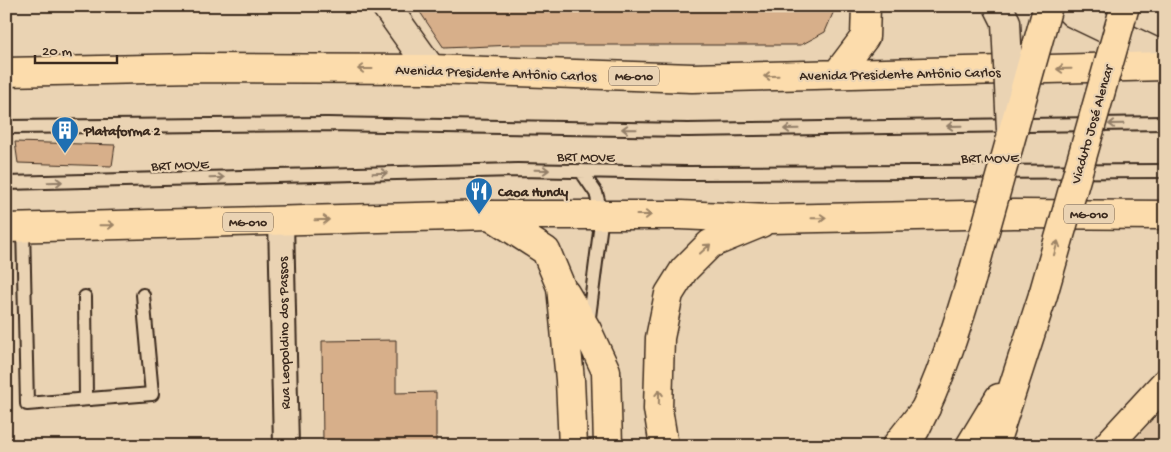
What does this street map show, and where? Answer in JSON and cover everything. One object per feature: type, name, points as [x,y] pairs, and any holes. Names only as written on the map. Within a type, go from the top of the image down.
[{"type":"main road","points":[[837,74],[865,37],[866,6]]},
{"type":"main road","points":[[907,446],[926,408],[950,348],[972,277],[1048,6]]},
{"type":"main road","name":"Viaduto José Alencar","points":[[1024,356],[1125,6]]},
{"type":"main road","name":"Avenida Presidente Antônio Carlos","points":[[6,72],[195,68],[431,69],[692,78],[1165,66]]},
{"type":"main road","name":"MG-010","points":[[14,228],[490,215],[680,216],[770,220],[1014,214],[1165,215]]},
{"type":"main road","points":[[490,215],[546,251],[562,287],[580,353],[572,446]]},
{"type":"main road","points":[[664,446],[658,409],[660,338],[669,294],[684,270],[710,244],[770,220]]},
{"type":"main road","points":[[562,287],[580,353],[606,372],[608,446]]},
{"type":"main road","points":[[970,446],[1024,356]]},
{"type":"main road","points":[[994,446],[1024,356]]},
{"type":"main road","points":[[1107,446],[1165,383]]},
{"type":"main road","points":[[896,446],[926,408]]},
{"type":"street","points":[[386,6],[431,69]]},
{"type":"street","points":[[998,6],[1006,22],[1011,137]]},
{"type":"street","points":[[1066,6],[1073,13],[1165,57]]},
{"type":"street","name":"Rua Leopoldino dos Passos","points":[[281,221],[286,446]]},
{"type":"lane","name":"BRT MOVE","points":[[6,127],[327,124],[688,130],[1165,123]]},
{"type":"lane","name":"BRT MOVE","points":[[6,183],[517,170],[704,173],[1165,171]]},
{"type":"lane","points":[[580,353],[602,215],[596,193],[581,171]]},
{"type":"lane","points":[[14,228],[27,404],[152,394],[143,295]]},
{"type":"lane","points":[[85,297],[86,399]]},
{"type":"shaded area","points":[[1165,403],[1165,446],[1131,446]]},
{"type":"building","points":[[416,6],[836,6],[825,32],[801,45],[514,45],[444,48]]},
{"type":"building","name":"Plataforma 2","points":[[15,142],[115,145],[112,166],[18,163]]},
{"type":"building","points":[[396,340],[396,393],[436,392],[436,446],[323,446],[322,341]]},
{"type":"place","name":"Plataforma 2","points":[[65,154]]},
{"type":"place","name":"Caoa Hundy","points":[[479,215]]}]
